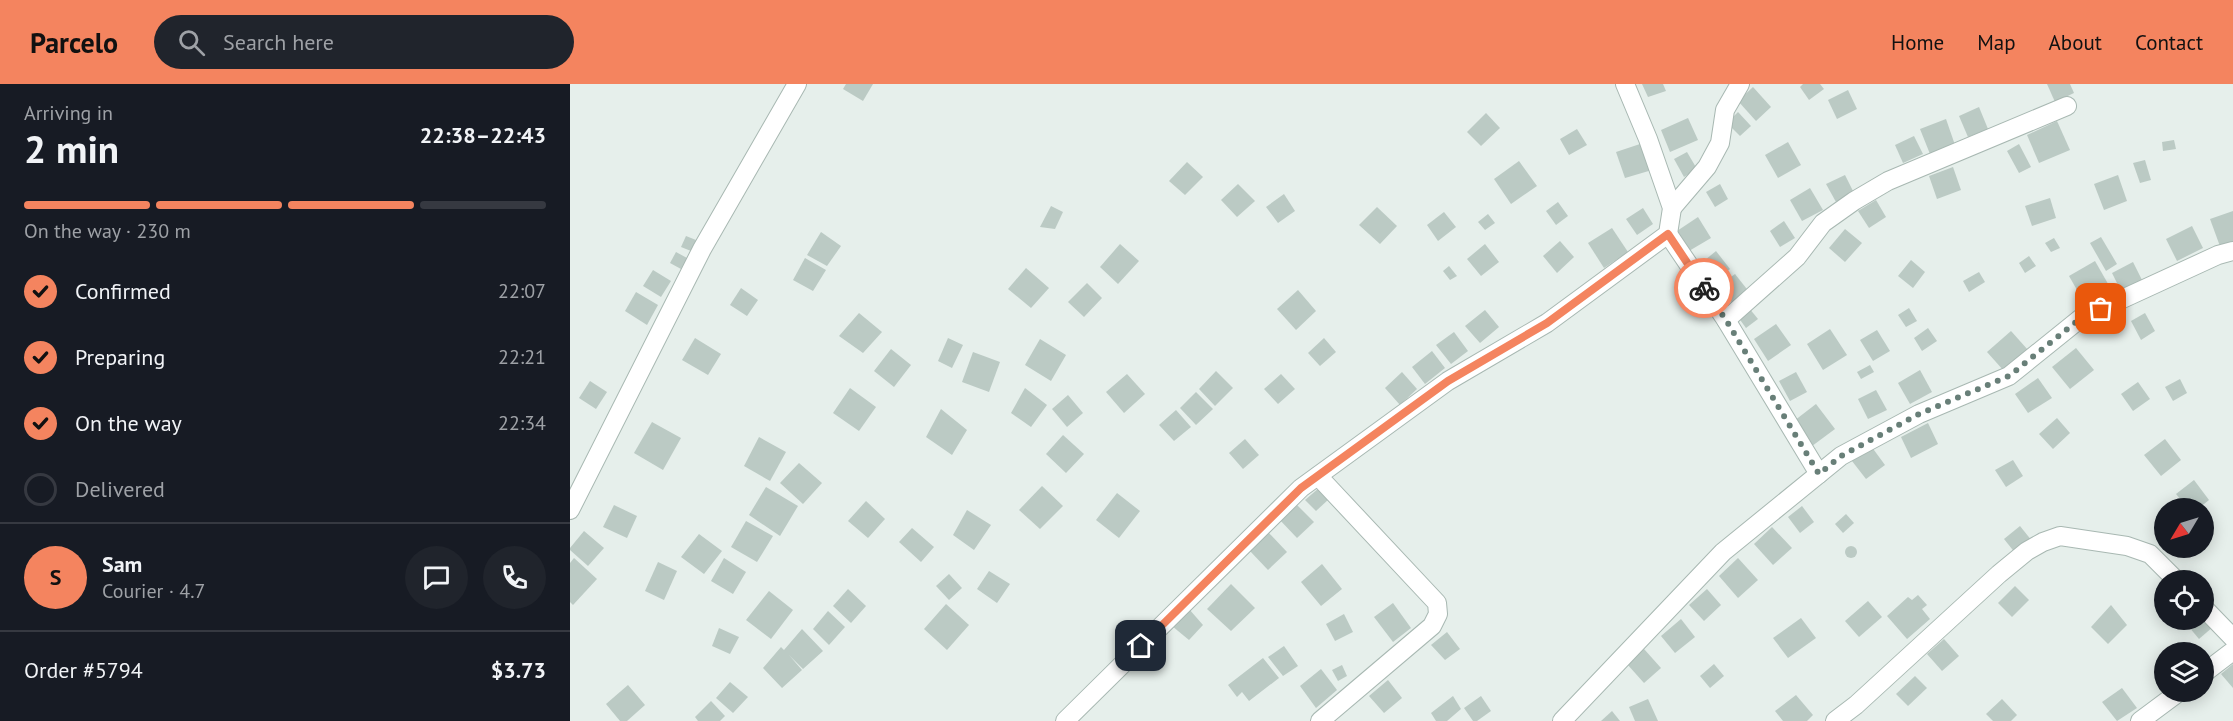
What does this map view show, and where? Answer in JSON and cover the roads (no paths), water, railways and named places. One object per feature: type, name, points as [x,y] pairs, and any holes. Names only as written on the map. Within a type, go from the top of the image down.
[{"type":"street","points":[[570,510],[702,249],[797,84]]},
{"type":"street","points":[[1624,84],[1648,139],[1672,208],[1668,234],[1726,320],[1819,474]]},
{"type":"street","points":[[1672,208],[1707,167],[1720,143],[1725,110],[1740,84]]},
{"type":"street","points":[[1726,320],[1797,257],[1823,223],[1854,201],[1887,181],[2067,106]]},
{"type":"street","points":[[1065,721],[1301,488],[1448,381],[1547,323],[1668,234]]},
{"type":"street","points":[[1562,721],[1723,552],[1841,456],[1919,414],[2009,376],[2081,318],[2218,255],[2233,251]]},
{"type":"street","points":[[1317,476],[1437,603],[1438,614],[1432,626],[1320,721]]},
{"type":"street","points":[[1835,721],[1856,705],[1999,574],[2027,551],[2043,542],[2060,536],[2127,546],[2150,554],[2166,570]]},
{"type":"street","points":[[2214,618],[2233,638]]},
{"type":"street","points":[[2214,665],[2233,651]]},
{"type":"street","points":[[2140,721],[2166,702]]}]
